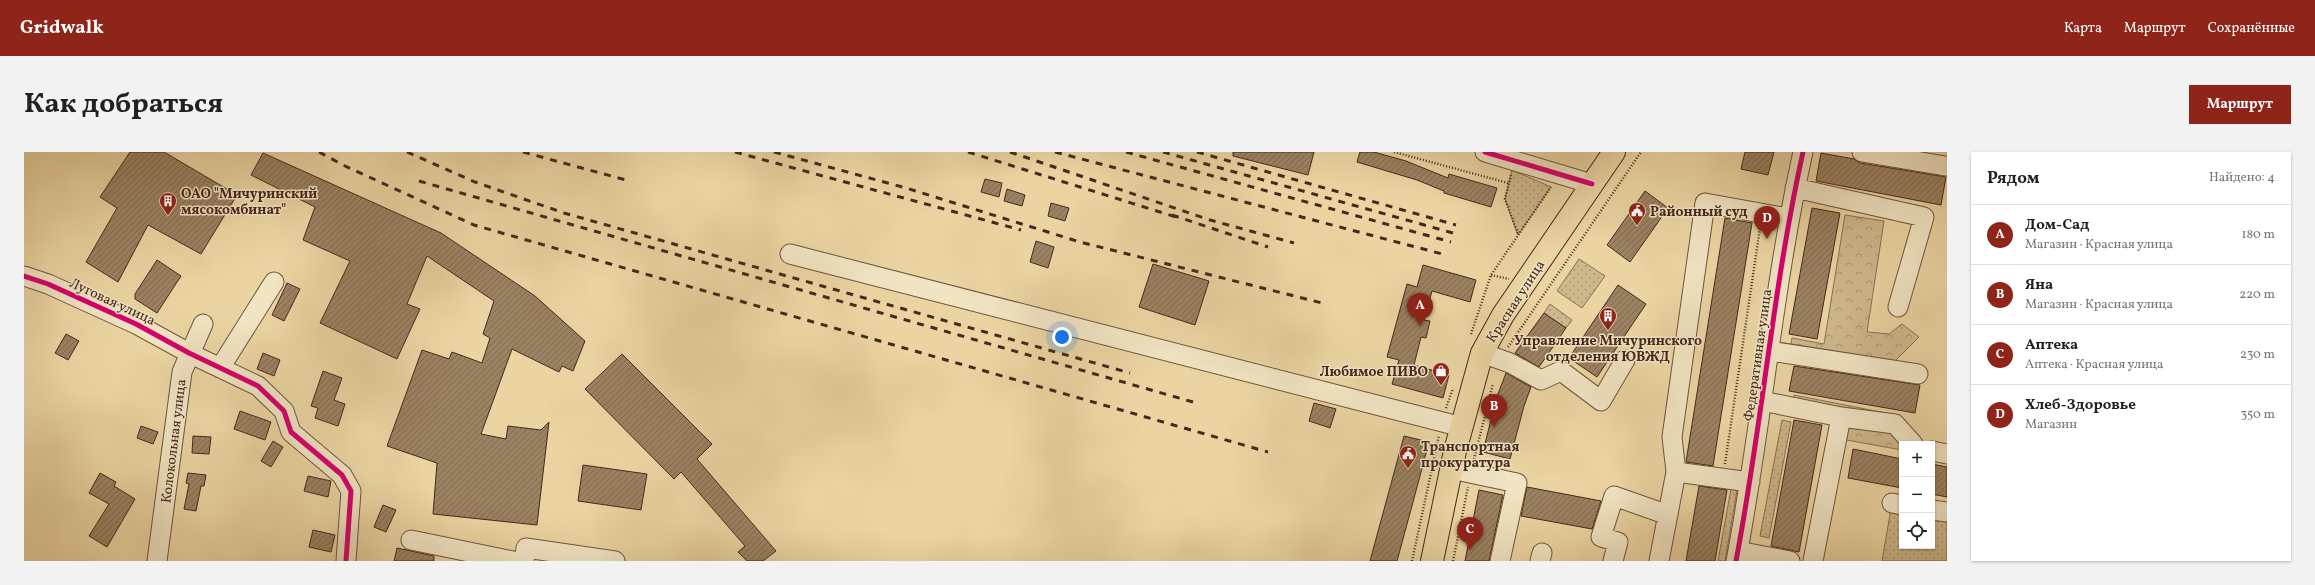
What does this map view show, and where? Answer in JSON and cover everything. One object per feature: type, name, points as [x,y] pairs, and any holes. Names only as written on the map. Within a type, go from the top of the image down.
[{"type":"main road","name":"Красная улица","points":[[1432,561],[1461,471],[1462,427],[1491,356],[1503,315],[1614,152]]},
{"type":"street","points":[[1485,152],[1592,184]]},
{"type":"street","name":"Федеративная улица","points":[[1737,556],[1770,351],[1788,218],[1803,152]]},
{"type":"street","points":[[1862,152],[1945,166]]},
{"type":"street","points":[[1795,188],[1924,217],[1898,307]]},
{"type":"street","points":[[1659,561],[1676,472],[1672,437],[1705,203],[1788,218]]},
{"type":"street","points":[[790,254],[1462,427]]},
{"type":"street","name":"Луговая улица","points":[[24,276],[48,284],[136,324],[189,353],[258,386],[284,411],[291,432],[342,476],[351,491],[346,561]]},
{"type":"street","points":[[220,368],[274,282]]},
{"type":"street","name":"Колокольная улица","points":[[158,561],[182,372],[189,353],[203,324]]},
{"type":"street","points":[[1770,351],[1918,374]]},
{"type":"street","points":[[1491,356],[1541,380],[1561,371],[1601,401],[1625,360]]},
{"type":"street","points":[[1762,402],[1841,417],[1895,424],[1910,441]]},
{"type":"street","points":[[1813,561],[1841,417]]},
{"type":"street","points":[[1935,452],[1947,454]]},
{"type":"street","points":[[1461,471],[1517,483],[1500,561]]},
{"type":"street","points":[[1676,472],[1750,482]]},
{"type":"street","points":[[1613,561],[1618,542],[1602,537],[1614,496],[1668,515]]},
{"type":"street","points":[[1935,510],[1947,512]]},
{"type":"street","points":[[411,540],[513,561]]},
{"type":"street","points":[[524,561],[526,548],[615,561]]},
{"type":"street","points":[[1737,556],[1790,561]]},
{"type":"path","points":[[1394,152],[1508,184]]},
{"type":"path","points":[[1453,561],[1461,471],[1491,356],[1641,152]]},
{"type":"path","points":[[1514,161],[1505,199],[1518,235]]},
{"type":"path","points":[[1723,479],[1762,213]]},
{"type":"green space","points":[[1512,170],[1551,187],[1518,235],[1505,199]]},
{"type":"green space","points":[[1845,215],[1884,221],[1867,332],[1889,334],[1902,324],[1919,337],[1891,365],[1790,349],[1792,338],[1824,344]]},
{"type":"green space","points":[[1579,259],[1605,276],[1582,308],[1557,291]]},
{"type":"green space","points":[[1550,304],[1572,320],[1566,328],[1544,313]]},
{"type":"green space","points":[[1794,395],[1891,414],[1909,435],[1904,441],[1899,441],[1899,449],[1841,439],[1846,413],[1792,402]]},
{"type":"green space","points":[[1782,420],[1791,422],[1769,538],[1760,536]]},
{"type":"green space","points":[[1731,489],[1737,490],[1725,561],[1718,561]]},
{"type":"green space","points":[[1892,503],[1899,504],[1899,549],[1935,549],[1935,510],[1947,512],[1947,561],[1882,561]]},
{"type":"building","name":"ОАО \"Мичуринский мясокомбинат\"","points":[[130,152],[164,152],[237,195],[201,254],[148,225],[118,282],[86,262],[117,208],[100,197]]},
{"type":"building","points":[[1233,152],[1314,152],[1308,175],[1233,156]]},
{"type":"building","points":[[1360,152],[1374,152],[1406,161],[1448,178],[1449,174],[1497,188],[1491,207],[1444,193],[1444,191],[1417,180],[1357,162]]},
{"type":"building","points":[[1745,152],[1774,152],[1768,175],[1741,169]]},
{"type":"building","points":[[263,153],[441,233],[535,296],[585,341],[573,371],[562,366],[559,372],[512,349],[481,434],[506,439],[508,426],[541,430],[549,422],[537,525],[433,514],[437,463],[387,446],[422,350],[449,359],[452,352],[482,363],[490,338],[483,334],[494,301],[427,256],[407,304],[420,309],[397,359],[320,323],[350,261],[303,240],[315,207],[251,175]]},
{"type":"building","points":[[1821,153],[1854,159],[1860,163],[1946,177],[1941,205],[1816,181]]},
{"type":"building","points":[[985,179],[1002,183],[999,197],[981,192]]},
{"type":"building","points":[[1007,189],[1025,195],[1022,206],[1004,201]]},
{"type":"building","name":"Районный суд","points":[[1645,191],[1668,208],[1630,262],[1607,245]]},
{"type":"building","points":[[1051,203],[1069,208],[1065,221],[1048,216]]},
{"type":"building","points":[[1812,208],[1840,213],[1817,339],[1789,334]]},
{"type":"building","points":[[1725,218],[1752,223],[1713,466],[1686,462]]},
{"type":"building","points":[[1036,241],[1054,247],[1048,268],[1030,262]]},
{"type":"building","points":[[157,260],[181,276],[157,313],[135,299],[135,294]]},
{"type":"building","points":[[1153,264],[1209,281],[1195,325],[1139,307]]},
{"type":"building","points":[[1423,265],[1476,280],[1470,302],[1432,291],[1424,320],[1430,321],[1426,338],[1421,337],[1414,365],[1449,375],[1443,398],[1392,384],[1399,360],[1387,357],[1407,284],[1417,287]]},
{"type":"building","points":[[287,283],[300,289],[284,321],[272,315]]},
{"type":"building","name":"Управление Мичуринского отделения ЮВЖД","points":[[1618,285],[1646,304],[1597,377],[1569,358]]},
{"type":"building","points":[[1544,313],[1566,328],[1539,367],[1515,353]]},
{"type":"building","points":[[66,334],[79,341],[68,360],[55,353]]},
{"type":"building","points":[[263,353],[280,360],[274,376],[257,369]]},
{"type":"building","points":[[622,354],[712,444],[697,459],[776,551],[763,561],[747,561],[738,552],[745,546],[681,472],[674,479],[585,389]]},
{"type":"building","points":[[1794,366],[1920,385],[1915,413],[1789,391]]},
{"type":"building","points":[[323,371],[342,378],[334,400],[345,404],[338,426],[315,418],[318,408],[311,406]]},
{"type":"building","points":[[1506,373],[1531,387],[1524,406],[1510,459],[1483,452],[1496,399]]},
{"type":"building","points":[[1314,403],[1336,409],[1330,428],[1309,421]]},
{"type":"building","points":[[240,411],[271,422],[265,440],[234,429]]},
{"type":"building","points":[[1794,420],[1822,425],[1799,552],[1771,546]]},
{"type":"building","points":[[141,426],[158,432],[153,444],[137,438]]},
{"type":"building","points":[[193,436],[211,437],[209,454],[192,453]]},
{"type":"building","points":[[1404,436],[1429,442],[1397,561],[1370,561]]},
{"type":"building","points":[[273,441],[283,447],[271,467],[261,461]]},
{"type":"building","points":[[1853,449],[1899,458],[1899,487],[1848,478]]},
{"type":"building","points":[[583,465],[647,474],[641,510],[578,501]]},
{"type":"building","points":[[1935,465],[1947,467],[1947,497],[1935,495]]},
{"type":"building","points":[[100,473],[116,482],[114,486],[135,499],[107,547],[89,536],[109,504],[89,493]]},
{"type":"building","points":[[188,473],[206,475],[204,486],[201,486],[196,511],[184,509],[189,484],[186,483]]},
{"type":"building","points":[[308,476],[331,481],[328,497],[304,491]]},
{"type":"building","points":[[1699,486],[1727,490],[1715,561],[1686,561]]},
{"type":"building","points":[[1527,487],[1601,501],[1592,529],[1521,516]]},
{"type":"building","points":[[1479,490],[1503,495],[1489,561],[1465,561]]},
{"type":"building","points":[[383,505],[396,510],[386,532],[374,527]]},
{"type":"building","points":[[313,530],[335,535],[331,552],[309,547]]},
{"type":"building","points":[[397,548],[434,556],[434,561],[394,561]]},
{"type":"railway","points":[[319,152],[345,166],[474,225],[1268,452]]},
{"type":"railway","points":[[407,152],[475,182],[564,213],[1130,373]]},
{"type":"railway","points":[[523,152],[626,180]]},
{"type":"railway","points":[[735,152],[1021,230]]},
{"type":"railway","points":[[774,152],[906,188],[1080,242],[1322,303]]},
{"type":"railway","points":[[968,152],[1176,217]]},
{"type":"railway","points":[[1010,152],[1210,220],[1294,243]]},
{"type":"railway","points":[[1055,152],[1446,255]]},
{"type":"railway","points":[[1126,152],[1451,242]]},
{"type":"railway","points":[[1163,152],[1453,233]]},
{"type":"railway","points":[[1197,152],[1456,225]]},
{"type":"railway","points":[[419,181],[1193,402]]},
{"type":"railway","points":[[1172,215],[1268,247]]},
{"type":"cycle path","points":[[1485,152],[1592,184]]},
{"type":"cycle path","points":[[1736,561],[1753,459],[1775,305],[1803,152]]},
{"type":"cycle path","points":[[24,276],[48,284],[136,324],[189,353],[258,386],[284,411],[291,432],[342,475],[351,491],[346,561]]},
{"type":"place","name":"ОАО \"Мичуринский мясокомбинат\"","points":[[168,216]]},
{"type":"place","name":"Районный суд","points":[[1637,226]]},
{"type":"place","name":"Хлеб-Здоровье","points":[[1767,239]]},
{"type":"place","name":"Дом-Сад","points":[[1420,326]]},
{"type":"place","name":"Управление Мичуринского отделения ЮВЖД","points":[[1608,331]]},
{"type":"place","name":"Любимое ПИВО","points":[[1441,386]]},
{"type":"place","name":"Яна","points":[[1494,427]]},
{"type":"place","name":"Транспортная прокуратура","points":[[1408,469]]},
{"type":"place","name":"Аптека","points":[[1470,550]]}]
